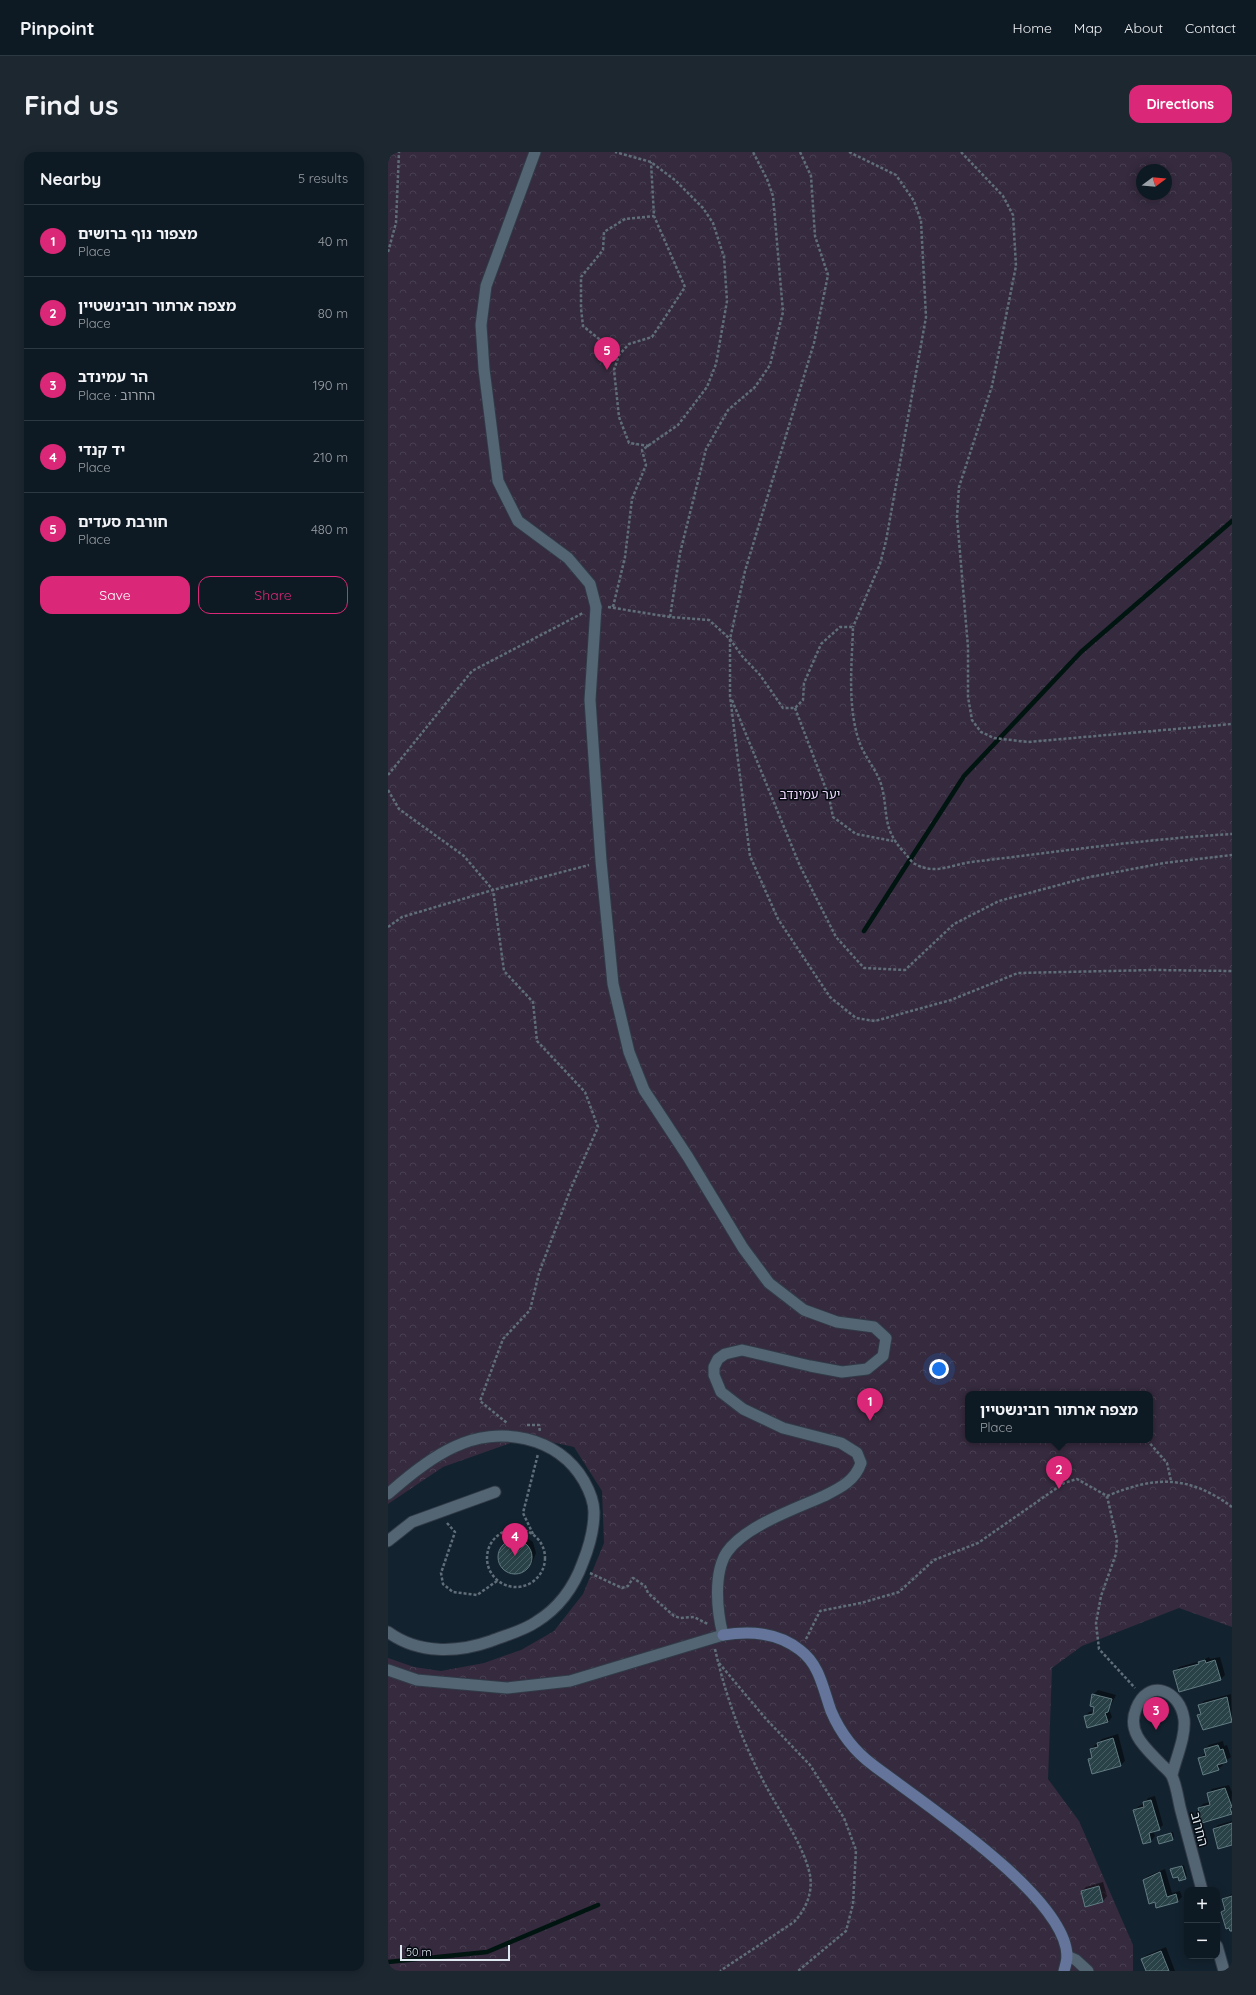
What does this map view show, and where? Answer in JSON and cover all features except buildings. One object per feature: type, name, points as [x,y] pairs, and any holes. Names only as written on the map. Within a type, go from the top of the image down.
[{"type":"main road","points":[[717,1636],[746,1631],[760,1632],[791,1644],[810,1659],[816,1669],[840,1730],[851,1744],[872,1764],[937,1812],[1032,1891],[1051,1915],[1061,1932],[1067,1956],[1064,1971]]},
{"type":"street","points":[[388,1670],[417,1680],[507,1688],[570,1681],[717,1636],[717,1601],[720,1569],[726,1553],[733,1544],[762,1524],[835,1491],[850,1481],[858,1473],[861,1464],[857,1453],[842,1443],[784,1428],[743,1409],[721,1392],[714,1376],[714,1367],[718,1359],[725,1354],[742,1350],[842,1372],[866,1370],[883,1356],[886,1338],[874,1327],[837,1322],[804,1310],[769,1283],[742,1248],[688,1157],[644,1090],[629,1052],[613,984],[601,861],[590,700],[596,607],[590,584],[568,558],[518,521],[498,481],[484,368],[481,325],[486,286],[535,152]]},
{"type":"street","points":[[388,1494],[408,1477],[454,1446],[479,1439],[502,1436],[520,1436],[541,1443],[557,1451],[576,1468],[590,1492],[594,1511],[588,1548],[576,1580],[565,1597],[536,1622],[477,1646],[451,1650],[415,1646],[399,1640],[388,1632]]},
{"type":"street","points":[[388,1541],[412,1522],[495,1492]]},
{"type":"street","name":"החרוב","points":[[1172,1775],[1184,1730],[1184,1722],[1181,1709],[1174,1697],[1164,1691],[1154,1691],[1143,1697],[1134,1714],[1134,1730],[1141,1742],[1172,1775],[1201,1887]]},
{"type":"street","points":[[1067,1956],[1076,1960],[1088,1971]]},
{"type":"street","points":[[1220,1957],[1224,1971]]},
{"type":"path","points":[[388,252],[396,223],[399,152]]},
{"type":"path","points":[[613,607],[625,557],[632,499],[646,465],[642,450],[650,446],[678,425],[707,387],[716,364],[727,301],[724,257],[713,223],[703,208],[675,180],[651,162],[616,152]]},
{"type":"path","points":[[670,617],[680,553],[706,449],[728,410],[755,387],[770,364],[783,312],[773,196],[767,179],[753,152]]},
{"type":"path","points":[[800,152],[811,176],[815,236],[828,276],[814,342],[745,572],[730,639],[730,696],[750,856],[778,919],[830,997],[856,1018],[875,1022],[951,1000],[1018,973],[1154,970],[1232,971]]},
{"type":"path","points":[[849,152],[896,175],[914,201],[921,221],[926,317],[886,541],[880,564],[853,627],[852,705],[859,741],[880,784],[887,826],[894,841],[914,864],[931,870],[970,862],[1003,860],[1055,850],[1168,838],[1232,834]]},
{"type":"path","points":[[961,152],[1003,196],[1013,215],[1016,266],[992,386],[959,487],[957,517],[968,647],[968,697],[972,720],[981,732],[994,738],[1028,742],[1232,724]]},
{"type":"path","points":[[650,446],[629,443],[619,417],[614,370],[618,355],[629,344],[652,337],[685,287],[654,216],[651,162]]},
{"type":"path","points":[[618,355],[583,326],[580,308],[581,277],[603,250],[604,232],[625,218],[654,216]]},
{"type":"path","points":[[388,775],[472,671],[596,607],[613,607],[670,617],[709,620],[730,639],[742,656],[760,674],[784,708],[795,708],[803,700],[804,683],[821,644],[840,627],[853,627]]},
{"type":"path","points":[[730,696],[800,866],[836,937],[864,968],[905,970],[954,924],[999,901],[1085,878],[1164,863],[1232,855]]},
{"type":"path","points":[[795,708],[829,797],[833,817],[856,834],[894,841]]},
{"type":"path","points":[[388,790],[399,809],[464,856],[493,890],[504,971],[533,1002],[537,1041],[584,1092],[598,1127],[571,1188],[547,1252],[539,1274],[530,1310],[503,1339],[480,1401],[510,1426]]},
{"type":"path","points":[[388,927],[402,918],[493,890],[601,861]]},
{"type":"path","points":[[525,1425],[539,1425],[541,1443],[523,1513],[533,1534],[540,1541],[544,1554],[544,1568],[539,1576],[524,1586],[506,1586],[497,1581],[491,1574],[487,1564],[486,1554],[489,1545],[495,1536],[514,1528],[533,1534]]},
{"type":"path","points":[[1150,1443],[1167,1462],[1171,1481]]},
{"type":"path","points":[[800,1650],[820,1611],[861,1603],[899,1592],[934,1560],[978,1543],[1064,1483],[1077,1479],[1107,1496],[1116,1540],[1116,1554],[1101,1596],[1096,1623],[1099,1649],[1143,1697]]},
{"type":"path","points":[[1107,1496],[1133,1486],[1171,1481],[1192,1485],[1218,1497],[1232,1507]]},
{"type":"path","points":[[437,1512],[455,1532],[441,1573],[443,1584],[453,1592],[477,1595],[497,1581]]},
{"type":"path","points":[[580,1569],[622,1588],[628,1586],[633,1578],[645,1586],[648,1593],[674,1616],[680,1618],[694,1617],[701,1620]]},
{"type":"path","points":[[717,1636],[717,1661],[732,1713],[766,1787],[804,1857],[810,1875],[808,1900],[794,1922],[720,1971]]},
{"type":"path","points":[[717,1661],[766,1719],[810,1765],[844,1818],[856,1850],[853,1904],[846,1931],[798,1971]]},
{"type":"green space","name":"יער עמינדב","points":[[388,152],[1232,152],[1232,1627],[1179,1608],[1082,1646],[1052,1668],[1048,1779],[1079,1821],[1133,1945],[1133,1971],[388,1971],[388,1658],[414,1667],[441,1671],[484,1663],[521,1650],[554,1631],[583,1594],[604,1543],[602,1491],[574,1447],[528,1437],[443,1467],[388,1504]]},
{"type":"waterway","points":[[864,931],[964,776],[1081,652],[1232,521]]},
{"type":"waterway","points":[[388,1962],[487,1952],[598,1905]]},
{"type":"place","name":"חורבת סעדים","points":[[607,370]]},
{"type":"place","name":"מצפור נוף ברושים","points":[[870,1421]]},
{"type":"place","name":"מצפה ארתור רובינשטיין","points":[[1059,1489]]},
{"type":"place","name":"יד קנדי","points":[[515,1556]]},
{"type":"place","name":"הר עמינדב","points":[[1156,1730]]}]
